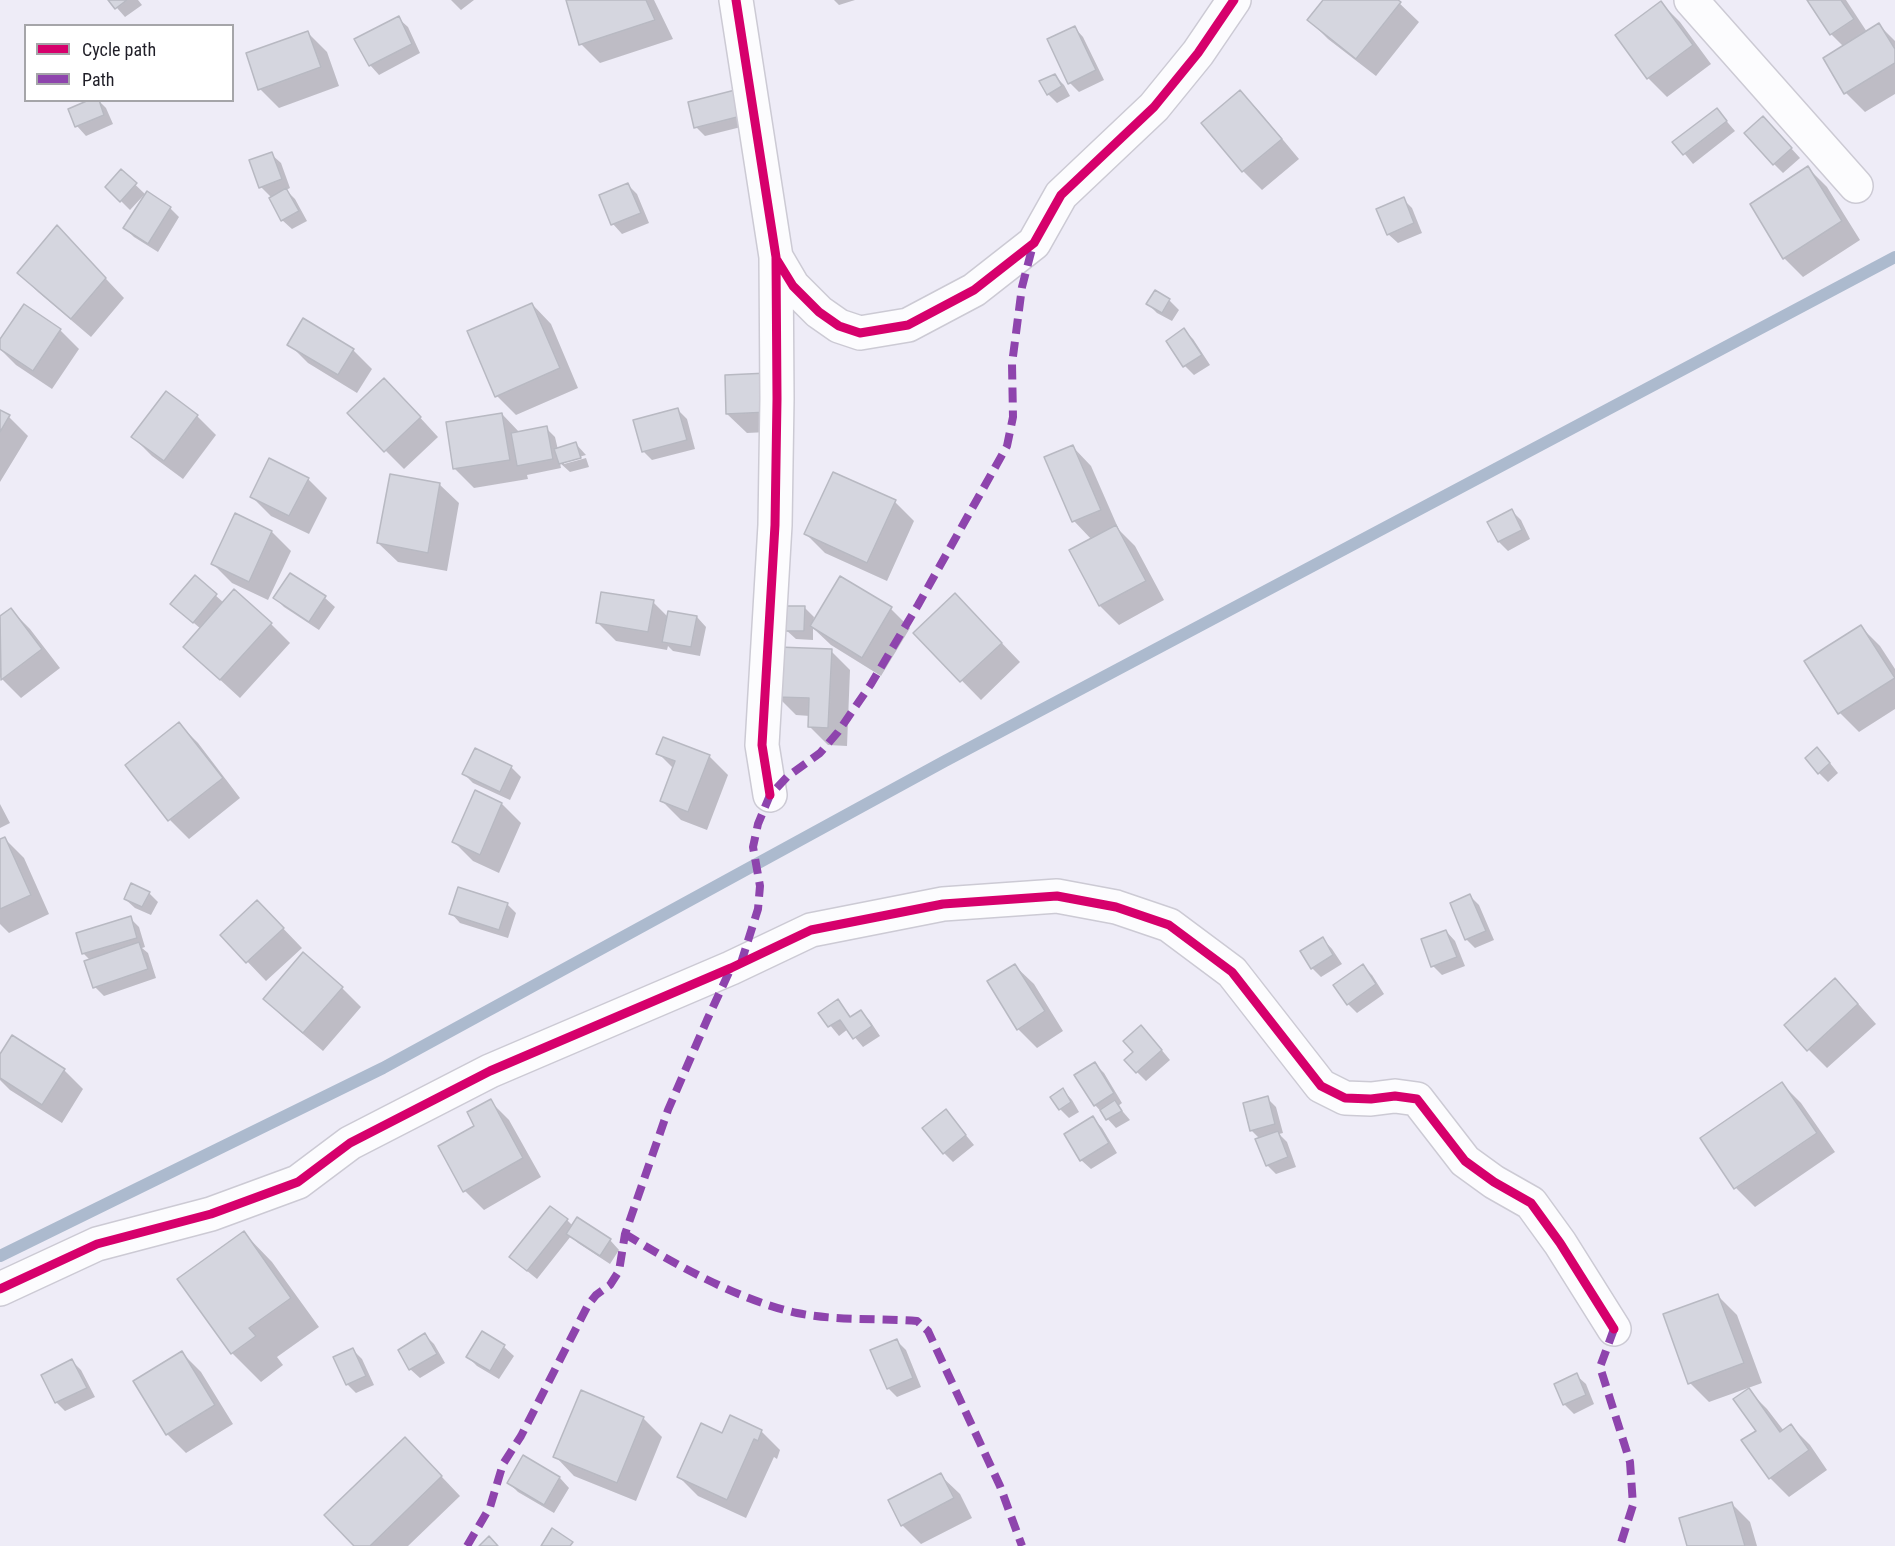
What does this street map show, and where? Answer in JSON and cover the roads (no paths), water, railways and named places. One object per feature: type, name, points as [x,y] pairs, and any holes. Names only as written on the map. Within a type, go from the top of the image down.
[{"type":"street","points":[[736,0],[776,257],[776,525],[762,745],[770,795]]},
{"type":"street","points":[[776,257],[793,286],[819,312],[839,326],[860,333],[908,325],[974,291],[1034,243],[1061,195],[1154,108],[1198,53],[1234,0]]},
{"type":"street","points":[[1691,0],[1856,186]]},
{"type":"street","points":[[0,1289],[97,1244],[211,1214],[298,1182],[350,1143],[490,1071],[731,968],[811,930],[943,904],[1057,896],[1116,907],[1169,925],[1232,972],[1321,1086],[1345,1098],[1371,1099],[1395,1096],[1417,1099],[1465,1161],[1494,1182],[1531,1203],[1560,1243],[1614,1329]]},
{"type":"waterway","points":[[0,1256],[383,1068],[945,761],[1895,257]]}]
